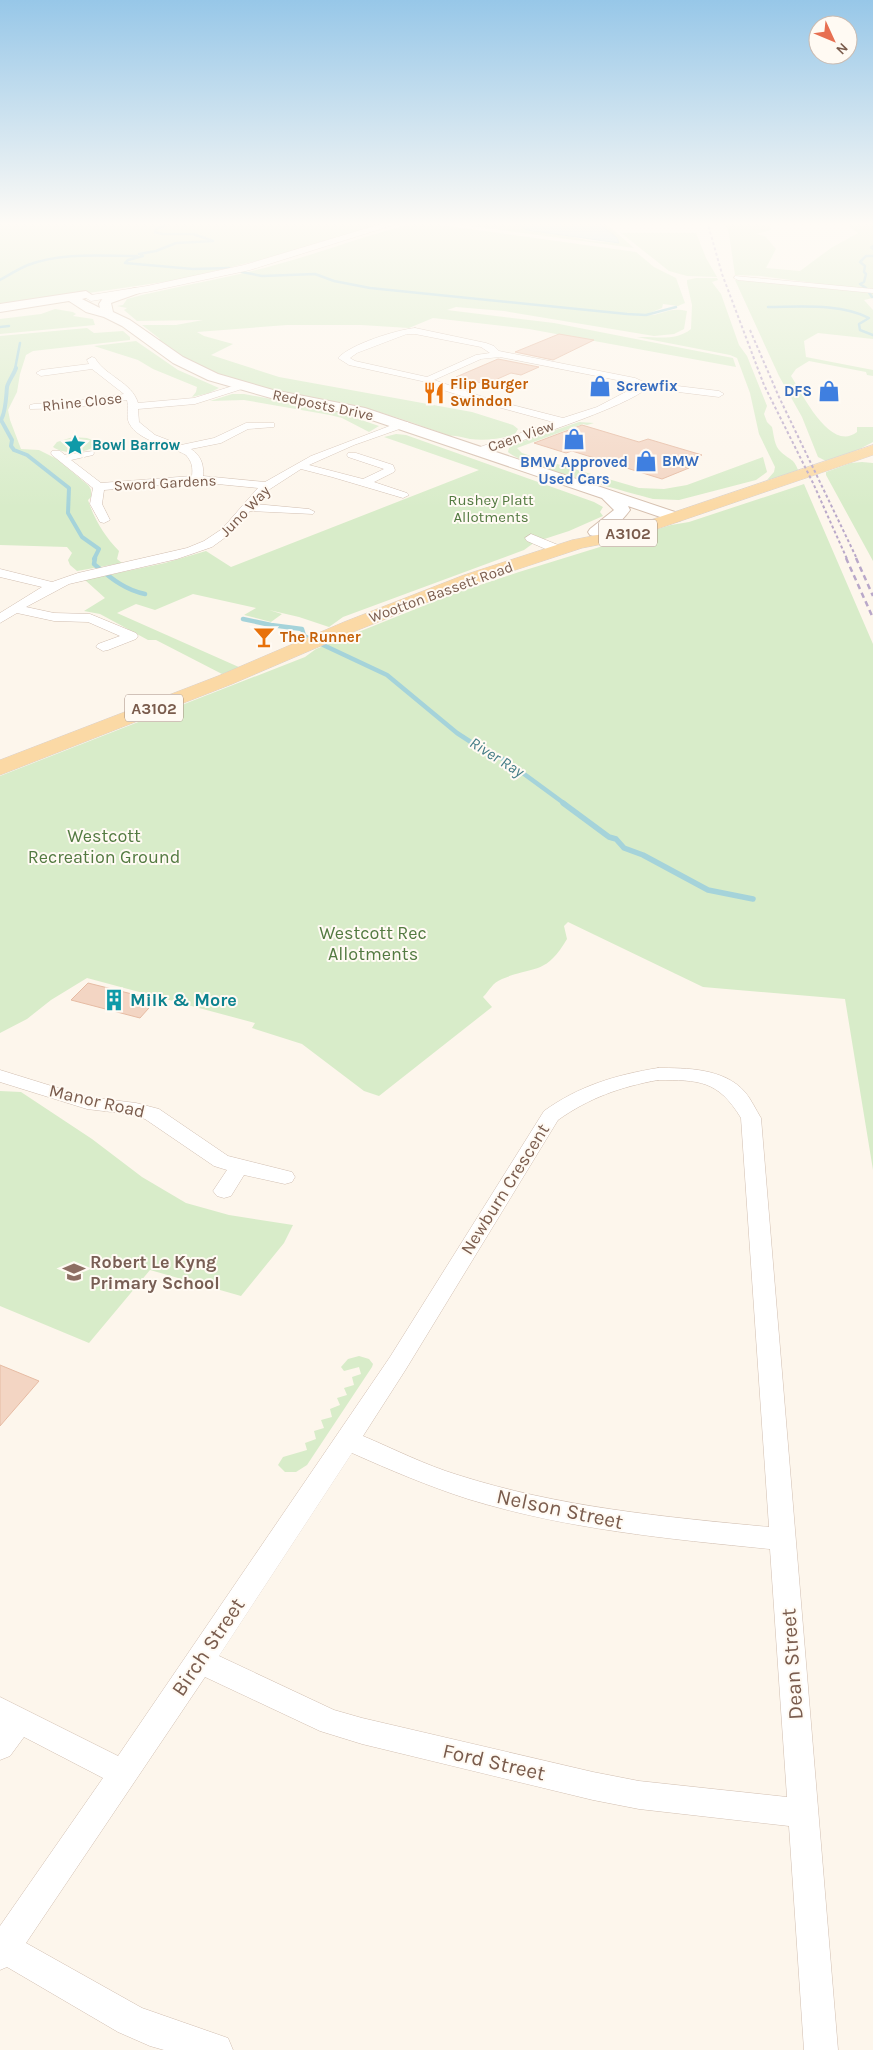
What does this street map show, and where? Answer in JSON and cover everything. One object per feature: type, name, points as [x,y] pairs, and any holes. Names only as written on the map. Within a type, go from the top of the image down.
[{"type":"main road","name":"Redposts Drive","points":[[117,317],[189,366],[242,386],[283,396],[348,407],[404,424],[478,451],[673,513]]},
{"type":"main road","name":"Wootton Bassett Road","points":[[578,544],[596,532],[673,513],[767,486],[825,468],[873,450]]},
{"type":"main road","points":[[596,532],[622,510],[618,503],[605,492]]},
{"type":"main road","name":"Wootton Bassett Road","points":[[0,768],[226,680],[332,634],[453,586],[578,544],[622,535],[673,513]]},
{"type":"street","name":"Caen View","points":[[496,354],[491,348],[483,345],[415,331],[406,332],[354,351],[343,358],[352,363],[429,380],[431,383],[486,401],[565,422]]},
{"type":"street","name":"Caen View","points":[[429,380],[479,357],[496,354],[540,361],[636,381],[642,384],[641,389],[608,406],[478,451]]},
{"type":"street","points":[[45,372],[93,363],[128,391],[132,401],[132,419],[138,428],[152,437],[180,448],[197,460],[199,467],[196,480]]},
{"type":"street","points":[[642,384],[690,392],[719,394]]},
{"type":"street","name":"Rhine Close","points":[[34,407],[132,401],[195,401],[242,386]]},
{"type":"street","points":[[180,448],[217,441],[243,423],[270,426]]},
{"type":"street","name":"Juno Way","points":[[0,619],[53,586],[94,573],[180,554],[210,544],[230,530],[246,506],[267,486],[300,466],[340,447],[404,424]]},
{"type":"street","points":[[366,459],[385,452]]},
{"type":"street","points":[[89,453],[59,455],[99,487]]},
{"type":"street","points":[[352,455],[387,466],[390,469],[386,474],[364,483]]},
{"type":"street","points":[[300,466],[403,495]]},
{"type":"street","name":"Sword Gardens","points":[[104,520],[96,504],[99,487],[196,480],[267,486]]},
{"type":"street","points":[[246,506],[309,512]]},
{"type":"street","points":[[287,520],[295,511]]},
{"type":"street","points":[[531,538],[559,550]]},
{"type":"street","points":[[0,573],[53,586]]},
{"type":"street","points":[[15,609],[54,617],[90,618],[136,639],[103,647]]},
{"type":"street","name":"Newburn Crescent","points":[[414,1338],[551,1116],[581,1095],[617,1081],[639,1077],[689,1075],[706,1078],[725,1085],[737,1094],[747,1107],[751,1118],[754,1143],[763,1278]]},
{"type":"street","name":"Manor Road","points":[[0,1076],[85,1102],[133,1107],[152,1114],[220,1161],[285,1177]]},
{"type":"street","points":[[224,1191],[239,1167]]},
{"type":"street","name":"Dean Street","points":[[763,1278],[821,2050]]},
{"type":"street","name":"Birch Street","points":[[2,1951],[200,1661],[414,1338]]},
{"type":"street","name":"Nelson Street","points":[[347,1440],[468,1489],[531,1504],[642,1526],[782,1539]]},
{"type":"street","name":"Ford Street","points":[[200,1661],[330,1722],[362,1731],[593,1786],[639,1795],[803,1813]]},
{"type":"street","points":[[0,1746],[10,1715],[123,1773]]},
{"type":"street","points":[[2,1951],[130,2020],[150,2029],[216,2050]]},
{"type":"green space","points":[[19,317],[77,317],[93,319],[95,325],[0,334],[0,319]]},
{"type":"green space","points":[[132,317],[502,317],[554,323],[733,358],[736,367],[529,329],[433,318],[409,328],[361,325],[287,325],[197,332],[204,336],[233,344],[211,355],[279,377],[472,412],[513,425],[518,429],[515,434],[504,437],[476,440],[450,436],[367,409],[234,381],[186,360],[158,340],[160,339],[142,325],[176,325],[203,320],[137,321]]},
{"type":"green space","points":[[538,317],[686,317],[684,329],[674,334],[654,336]]},
{"type":"green space","points":[[692,317],[729,317],[739,345],[747,356],[767,406],[764,414],[767,422],[772,427],[777,447],[794,462],[799,472],[767,480],[774,472],[775,467],[759,434],[750,393],[737,358],[637,337],[672,337],[691,329]]},
{"type":"green space","points":[[752,317],[873,317],[873,339],[818,333],[804,341],[806,357],[873,370],[873,376],[867,375],[866,372],[809,361],[796,369],[791,376],[810,407],[827,428],[837,434],[847,436],[857,432],[857,427],[873,427],[873,442],[852,453],[826,461],[818,457],[802,417],[779,376]]},
{"type":"green space","points":[[87,328],[94,333],[123,331],[130,337],[130,340],[33,351],[26,355],[17,392],[8,410],[21,449],[39,450],[57,459],[89,486],[91,497],[88,500],[93,514],[105,534],[119,551],[117,559],[122,563],[77,571],[70,565],[68,560],[72,553],[67,547],[0,545],[0,336]]},
{"type":"green space","points":[[136,341],[178,370],[219,388],[209,393],[192,397],[197,387],[153,369],[138,360],[94,346]]},
{"type":"green space","points":[[232,394],[244,394],[335,411],[379,426],[369,432],[342,418],[330,415],[244,400],[210,401]]},
{"type":"green space","points":[[579,422],[594,423],[583,424],[517,448],[522,453],[540,459],[639,488],[664,489],[687,485],[763,457],[767,472],[756,480],[679,500],[653,499],[553,471],[508,452],[509,448],[515,444]]},
{"type":"green space","name":"Rushey Platt Allotments","points":[[396,434],[406,435],[594,502],[603,507],[600,512],[603,516],[569,531],[535,542],[524,550],[343,617],[329,627],[269,610],[282,614],[271,622],[244,615],[256,608],[193,594],[155,610],[136,604],[117,613],[241,668],[222,674],[156,640],[148,640],[100,614],[84,611],[105,598],[85,580],[165,563],[206,551],[231,567],[479,470],[384,437]]},
{"type":"green space","name":"Bowl Barrow","points":[[73,437],[87,438],[95,441],[97,444],[88,450],[76,452],[58,450],[53,447],[57,442]]},
{"type":"green space","points":[[851,463],[873,463],[873,561],[826,475],[826,472]]},
{"type":"green space","points":[[804,484],[873,644],[873,1170],[845,999],[703,987],[568,922],[564,926],[567,939],[552,959],[539,968],[513,975],[496,983],[483,997],[492,1007],[379,1096],[364,1091],[302,1044],[252,1028],[255,1023],[87,978],[51,1000],[27,1019],[0,1033],[0,776],[305,657],[316,649],[453,594],[671,525],[689,522]]},
{"type":"green space","name":"Robert Le Kyng Primary School","points":[[0,1091],[21,1092],[92,1139],[142,1177],[186,1203],[229,1215],[293,1225],[284,1243],[241,1296],[150,1270],[89,1343],[0,1306]]},
{"type":"green space","points":[[359,1356],[369,1359],[373,1364],[372,1367],[307,1465],[296,1472],[285,1472],[278,1465],[283,1457],[307,1450],[305,1443],[316,1439],[314,1431],[324,1428],[321,1420],[332,1417],[330,1409],[340,1405],[337,1398],[347,1395],[344,1388],[354,1385],[352,1377],[361,1374],[359,1367],[344,1371],[341,1367],[348,1359]]},
{"type":"building","points":[[559,334],[594,340],[553,360],[515,352]]},
{"type":"building","points":[[498,359],[539,367],[521,375],[511,373],[486,384],[456,377]]},
{"type":"building","points":[[582,425],[639,442],[648,439],[702,455],[678,465],[689,468],[662,479],[572,451],[566,453],[534,443]]},
{"type":"building","name":"Milk & More","points":[[88,983],[156,1000],[140,1018],[71,1000]]},
{"type":"building","points":[[0,1365],[39,1381],[0,1426]]},
{"type":"waterway","points":[[866,317],[869,318],[859,324],[860,330],[873,335]]},
{"type":"waterway","name":"River Ray","points":[[0,327],[9,326]]},
{"type":"waterway","name":"River Ray","points":[[15,369],[20,343]]},
{"type":"waterway","name":"River Ray","points":[[16,368],[7,387],[5,409],[1,420],[12,440],[11,446],[14,450],[27,455],[69,488],[68,513],[82,537],[99,549],[94,559]]},
{"type":"waterway","name":"River Ray","points":[[95,558],[94,564],[112,578],[130,589],[145,594]]},
{"type":"waterway","name":"River Ray","points":[[243,619],[302,629],[304,636],[387,675],[457,733],[477,746],[505,760],[565,804]]},
{"type":"waterway","name":"River Ray","points":[[563,803],[609,837],[616,839],[624,848],[643,855],[708,890],[753,899]]},
{"type":"railway","points":[[738,317],[764,385],[813,483],[847,559]]},
{"type":"railway","points":[[750,330],[779,397],[857,559]]},
{"type":"railway","points":[[846,558],[873,618]]},
{"type":"railway","points":[[856,558],[873,596]]},
{"type":"place","name":"Screwfix","points":[[600,386]]},
{"type":"place","name":"DFS","points":[[829,391]]},
{"type":"place","name":"Flip Burger Swindon","points":[[434,393]]},
{"type":"place","name":"BMW Approved Used Cars","points":[[574,439]]},
{"type":"place","name":"Bowl Barrow","points":[[75,445]]},
{"type":"place","name":"BMW","points":[[646,461]]},
{"type":"place","name":"The Runner","points":[[264,637]]},
{"type":"place","name":"Milk & More","points":[[114,1000]]},
{"type":"place","name":"Robert Le Kyng Primary School","points":[[74,1272]]},
{"type":"park label","name":"Westcott Recreation Ground","points":[[104,846]]},
{"type":"park label","name":"Westcott Rec Allotments","points":[[373,943]]}]
